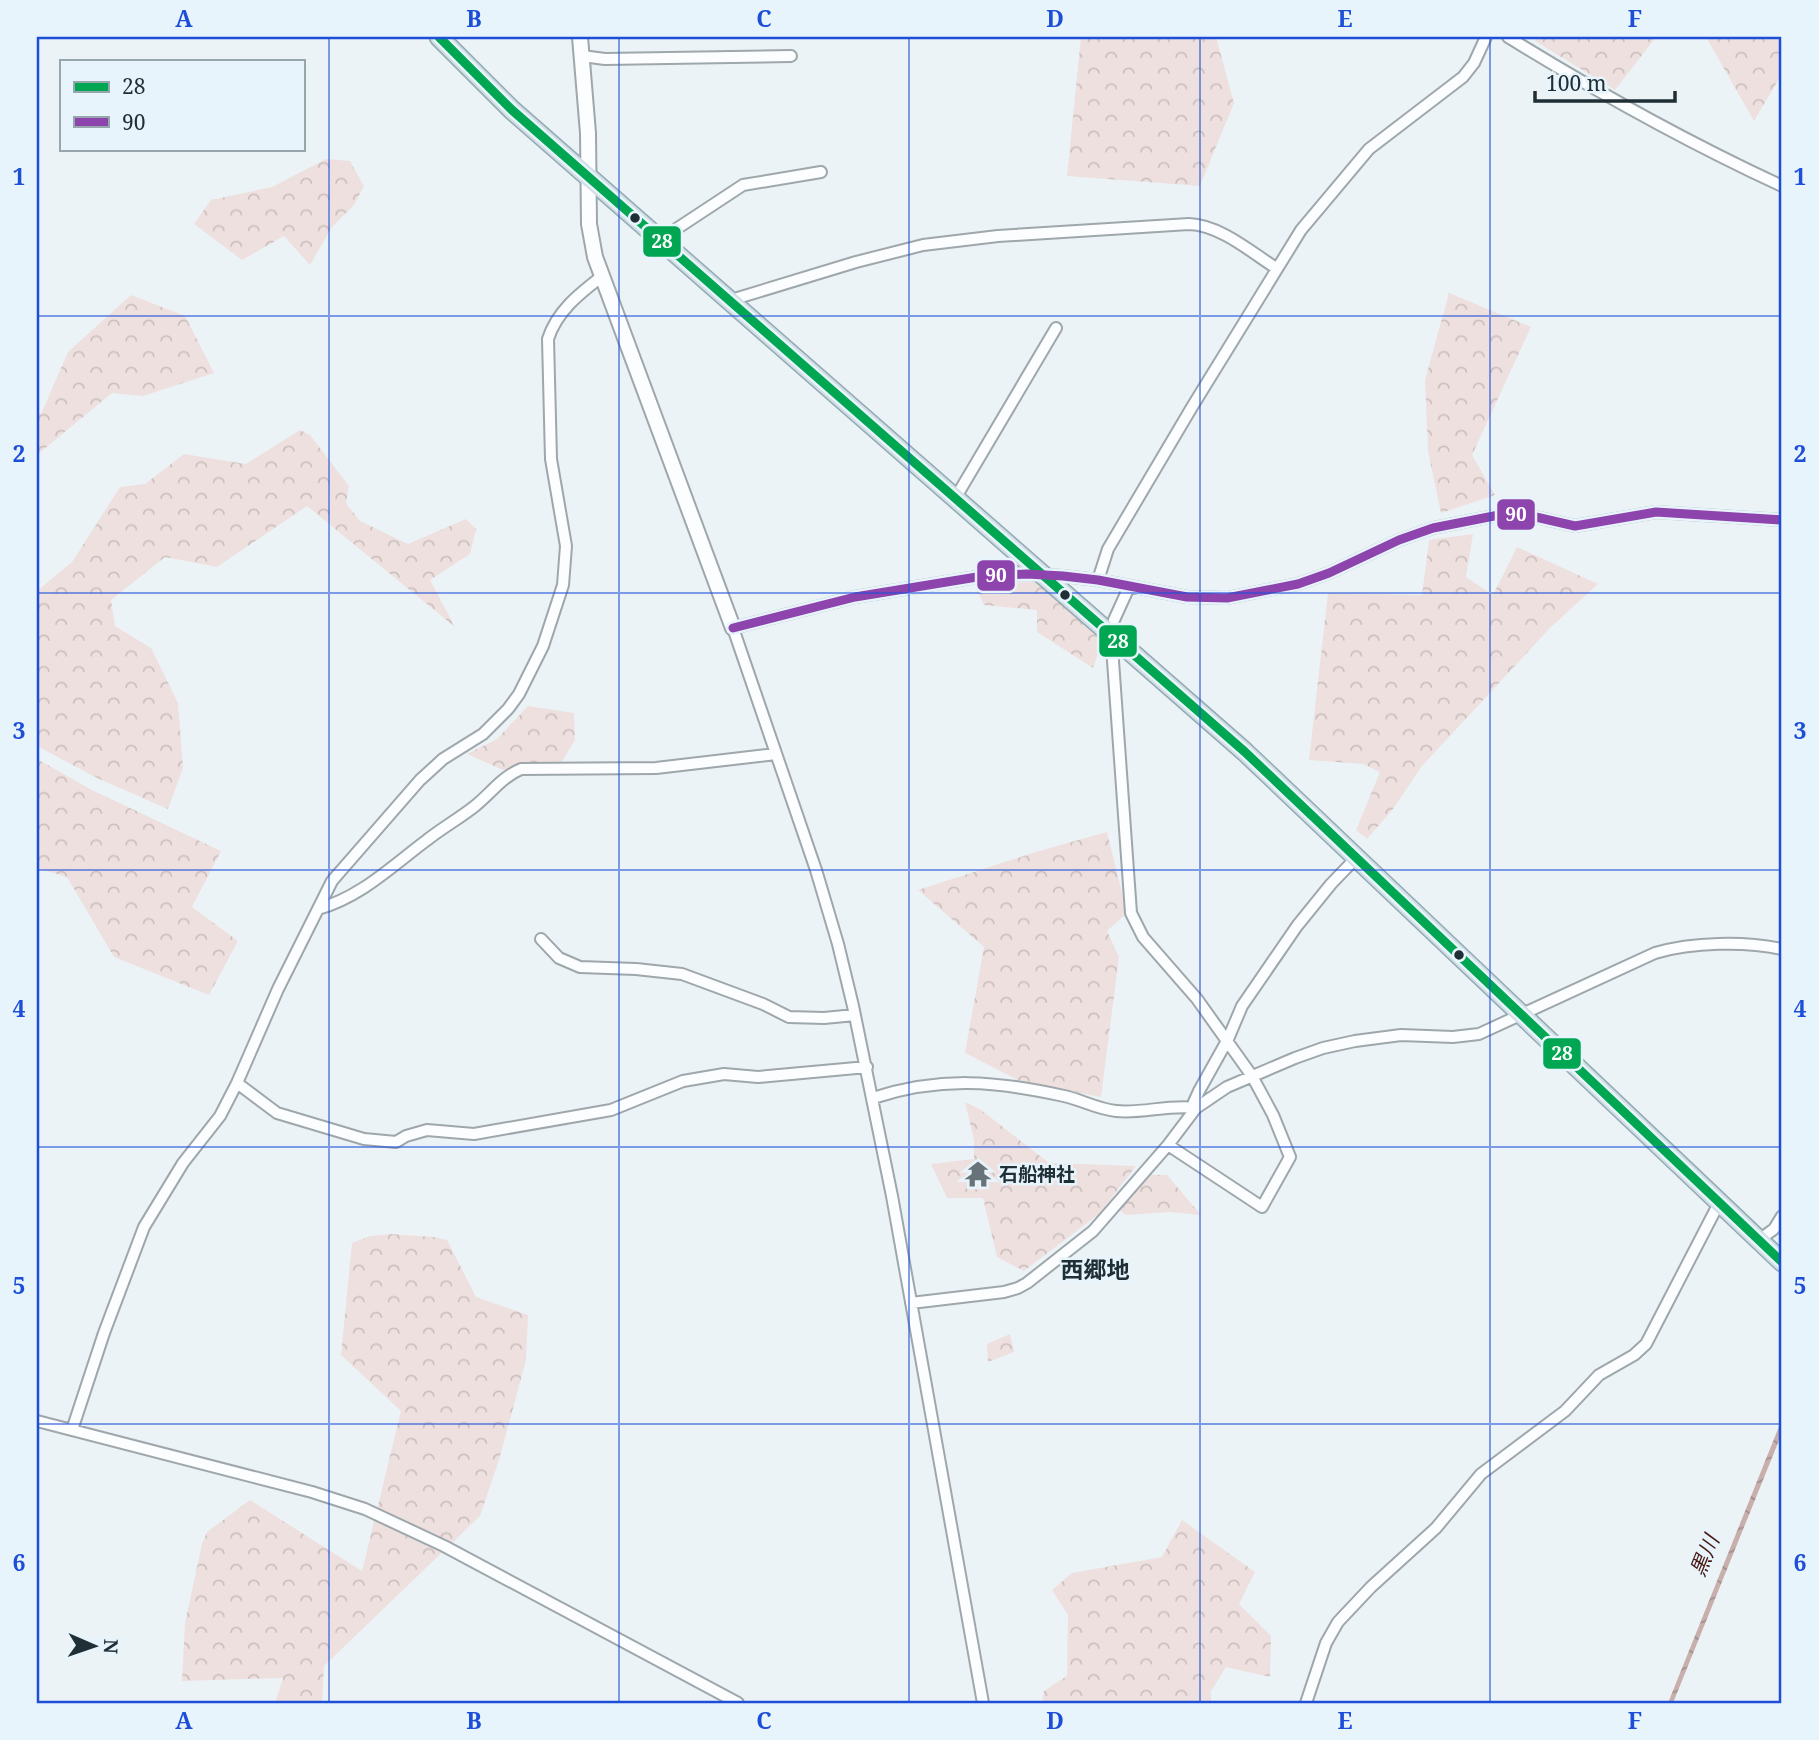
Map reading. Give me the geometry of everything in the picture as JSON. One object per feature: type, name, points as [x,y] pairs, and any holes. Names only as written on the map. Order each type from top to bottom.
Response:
[{"type":"highway","points":[[439,37],[512,110],[1245,752],[1782,1262]]},
{"type":"street","points":[[580,37],[591,242],[601,277],[733,628],[816,870],[855,1014],[873,1098],[983,1703]]},
{"type":"street","points":[[1098,580],[1108,549],[1301,230],[1358,159],[1463,77],[1474,64],[1486,37]]},
{"type":"street","points":[[1508,37],[1627,108],[1705,150],[1782,186]]},
{"type":"street","points":[[582,55],[605,59],[791,56]]},
{"type":"street","points":[[661,239],[743,185],[821,172]]},
{"type":"street","points":[[731,300],[843,265],[923,245],[998,236],[1177,225],[1199,224],[1210,228],[1276,268]]},
{"type":"street","points":[[72,1430],[144,1227],[183,1163],[220,1116],[278,989],[332,881],[411,789],[443,759],[482,734],[509,709],[538,658],[563,585],[566,546],[551,459],[548,339],[552,325],[561,312],[601,277]]},
{"type":"street","points":[[956,497],[1056,328]]},
{"type":"street","points":[[733,628],[855,597],[983,576],[1043,575],[1098,580],[1188,597],[1227,598],[1298,584],[1433,528],[1504,514],[1527,515],[1575,526],[1656,512],[1782,520]]},
{"type":"street","points":[[1129,587],[1111,633],[1131,912],[1143,936],[1228,1039],[1273,1115],[1290,1157],[1262,1207],[1168,1145]]},
{"type":"street","points":[[318,909],[384,875],[484,799],[506,777],[521,769],[666,767],[776,754]]},
{"type":"street","points":[[1196,1108],[1194,1102],[1228,1039],[1242,1006],[1297,926],[1357,857]]},
{"type":"street","points":[[541,939],[559,958],[580,967],[682,974],[789,1017],[824,1018],[855,1014]]},
{"type":"street","points":[[911,1303],[1004,1292],[1027,1283],[1093,1231],[1168,1145],[1196,1108],[1214,1094],[1252,1076],[1314,1051],[1344,1043],[1401,1035],[1479,1034],[1666,949],[1750,944],[1782,949]]},
{"type":"street","points":[[237,1083],[277,1113],[364,1139],[396,1142],[405,1136],[427,1130],[474,1134],[611,1110],[683,1081],[724,1074],[758,1077],[867,1067]]},
{"type":"street","points":[[873,1098],[963,1081],[1066,1096],[1095,1107],[1119,1111],[1196,1108]]},
{"type":"street","points":[[1306,1703],[1326,1643],[1338,1622],[1371,1587],[1436,1528],[1481,1474],[1565,1412],[1599,1376],[1634,1355],[1646,1344],[1719,1203]]},
{"type":"street","points":[[1759,1240],[1774,1229],[1782,1216]]},
{"type":"street","points":[[37,1420],[312,1492],[395,1521],[738,1703]]},
{"type":"green space","points":[[1081,37],[1216,37],[1234,103],[1200,186],[1067,176]]},
{"type":"green space","points":[[1537,37],[1656,37],[1615,90],[1535,41]]},
{"type":"green space","points":[[1706,37],[1782,37],[1782,74],[1754,121]]},
{"type":"green space","points":[[326,159],[350,161],[364,186],[354,205],[332,227],[310,265],[284,236],[242,260],[194,224],[211,200],[272,187]]},
{"type":"green space","points":[[1449,293],[1531,327],[1472,455],[1495,495],[1441,513],[1428,451],[1425,380]]},
{"type":"green space","points":[[131,295],[185,316],[214,373],[143,396],[112,393],[37,455],[37,412],[41,414],[68,352]]},
{"type":"green space","points":[[300,430],[310,435],[349,486],[346,503],[360,521],[408,544],[466,519],[476,529],[470,554],[430,580],[455,627],[307,506],[217,567],[165,557],[111,600],[115,626],[151,648],[178,703],[183,768],[168,809],[97,778],[37,746],[37,591],[72,562],[120,487],[145,484],[184,454],[246,464]]},
{"type":"green space","points":[[1473,534],[1466,577],[1493,595],[1517,547],[1598,584],[1550,628],[1422,766],[1393,809],[1367,839],[1356,830],[1380,772],[1363,764],[1309,760],[1328,593],[1422,595],[1429,540]]},
{"type":"green space","points":[[1036,582],[1104,636],[1093,668],[1037,632],[1037,610],[984,605],[974,584]]},
{"type":"green space","points":[[528,706],[574,713],[575,740],[561,763],[503,770],[467,754],[497,739]]},
{"type":"green space","points":[[37,759],[92,790],[221,851],[192,907],[238,941],[209,995],[114,957],[67,877],[37,868]]},
{"type":"green space","points":[[1107,832],[1127,913],[1107,931],[1119,957],[1101,1097],[1020,1081],[965,1053],[984,947],[918,890]]},
{"type":"green space","points":[[965,1102],[981,1110],[1049,1163],[1136,1166],[1099,1214],[1024,1271],[997,1257],[983,1198],[947,1198],[931,1164],[974,1159],[974,1140]]},
{"type":"green space","points":[[1147,1175],[1167,1175],[1201,1215],[1169,1212],[1126,1215],[1119,1210]]},
{"type":"green space","points":[[391,1234],[447,1240],[476,1297],[528,1315],[526,1360],[499,1460],[480,1516],[324,1666],[322,1703],[275,1703],[283,1678],[182,1681],[185,1623],[202,1544],[207,1532],[250,1500],[362,1571],[401,1411],[341,1355],[352,1243],[370,1236]]},
{"type":"green space","points":[[1010,1334],[1014,1352],[988,1362],[987,1344]]},
{"type":"green space","points":[[1182,1520],[1255,1572],[1239,1604],[1271,1636],[1270,1677],[1226,1667],[1210,1693],[1212,1703],[1042,1703],[1044,1691],[1067,1676],[1068,1615],[1052,1590],[1072,1573],[1162,1557]]},
{"type":"water","points":[[1782,1419],[1782,1433],[1673,1703],[1668,1703]]},
{"type":"transit line","name":"28","points":[[439,37],[512,110],[1245,752],[1782,1262]]},
{"type":"transit line","name":"90","points":[[733,628],[855,597],[983,576],[1063,576],[1187,597],[1227,598],[1298,584],[1433,528],[1504,514],[1527,515],[1575,526],[1656,512],[1782,520]]},
{"type":"place","name":"石船神社","points":[[978,1174]]},
{"type":"district","name":"西郷地","points":[[1095,1270]]},
{"type":"water label","name":"黒川","points":[[1705,1556]]}]
